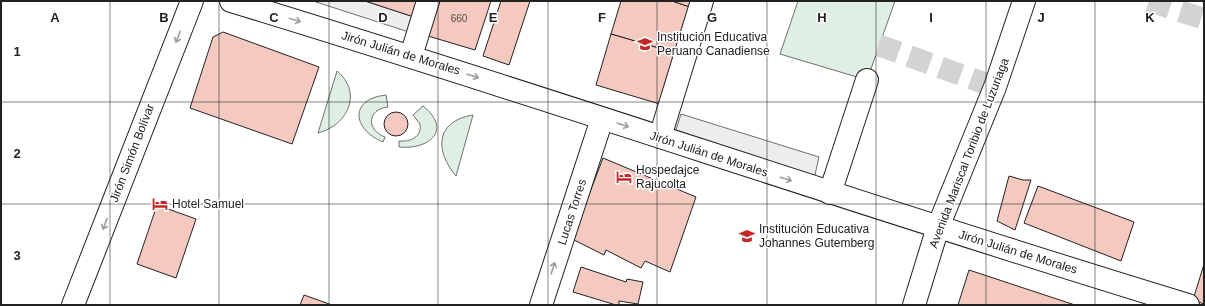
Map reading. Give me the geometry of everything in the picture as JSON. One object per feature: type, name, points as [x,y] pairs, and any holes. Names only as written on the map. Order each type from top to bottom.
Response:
[{"type":"street","name":"Jirón Simón Bolívar","points":[[73,305],[192,1]]},
{"type":"street","name":"Jirón Julián de Morales","points":[[231,1],[411,56],[830,193],[1188,305]]},
{"type":"street","points":[[411,56],[428,1]]},
{"type":"street","points":[[660,138],[702,1]]},
{"type":"street","name":"Avenida Mariscal Toribio de Luzuriaga","points":[[914,305],[938,227],[995,87],[1024,1]]},
{"type":"street","points":[[830,193],[867,80]]},
{"type":"street","name":"Lucas Torres","points":[[541,305],[602,119]]},
{"type":"green space","points":[[798,1],[895,1],[867,80],[780,54]]},
{"type":"green space","points":[[337,71],[345,80],[349,89],[350,98],[348,107],[344,116],[337,123],[318,133]]},
{"type":"green space","points":[[386,95],[388,107],[376,112],[372,120],[374,130],[385,137],[383,142],[365,130],[359,115],[361,108],[366,102]]},
{"type":"green space","points":[[423,106],[432,115],[436,123],[434,137],[428,142],[420,145],[399,147],[399,141],[408,141],[415,138],[419,132],[420,124],[413,115]]},
{"type":"green space","points":[[473,115],[456,176],[444,156],[442,138],[452,123],[461,118]]},
{"type":"shaded area","points":[[313,1],[365,1],[417,18],[412,33]]},
{"type":"shaded area","points":[[681,114],[819,157],[814,179],[675,133]]},
{"type":"building","points":[[365,1],[423,1],[417,18]]},
{"type":"building","points":[[440,1],[491,1],[475,50],[428,36]]},
{"type":"building","points":[[501,1],[530,1],[509,65],[483,56]]},
{"type":"building","points":[[621,1],[672,1],[693,8],[679,54],[611,34]]},
{"type":"building","points":[[672,1],[696,1],[693,8]]},
{"type":"building","points":[[223,32],[319,67],[292,144],[190,108],[213,37]]},
{"type":"building","points":[[611,34],[679,54],[663,105],[596,85]]},
{"type":"building","points":[[391,112],[401,112],[408,119],[408,129],[401,136],[391,136],[384,129],[384,119]]},
{"type":"building","points":[[603,158],[696,197],[670,272],[645,261],[641,268],[606,250],[604,255],[572,239]]},
{"type":"building","points":[[1009,176],[1023,180],[1031,180],[1015,230],[997,221]]},
{"type":"building","points":[[1038,186],[1134,222],[1121,261],[1024,223]]},
{"type":"building","points":[[157,205],[196,219],[176,278],[137,264]]},
{"type":"building","points":[[1204,264],[1204,304],[1193,300]]},
{"type":"building","points":[[581,267],[626,282],[627,279],[643,282],[638,304],[619,301],[619,305],[616,305],[573,292]]},
{"type":"building","points":[[969,270],[1075,305],[958,305]]},
{"type":"building","points":[[304,295],[332,305],[300,305]]},
{"type":"tunnel","points":[[1149,1],[1204,19]]},
{"type":"tunnel","points":[[878,45],[995,87]]},
{"type":"place","name":"Institución Educativa Peruano Canadiense","points":[[645,44]]},
{"type":"place","name":"Hospedajce Rajucolta","points":[[624,177]]},
{"type":"place","name":"Hotel Samuel","points":[[160,204]]},
{"type":"place","name":"Institución Educativa Johannes Gutemberg","points":[[747,236]]}]
